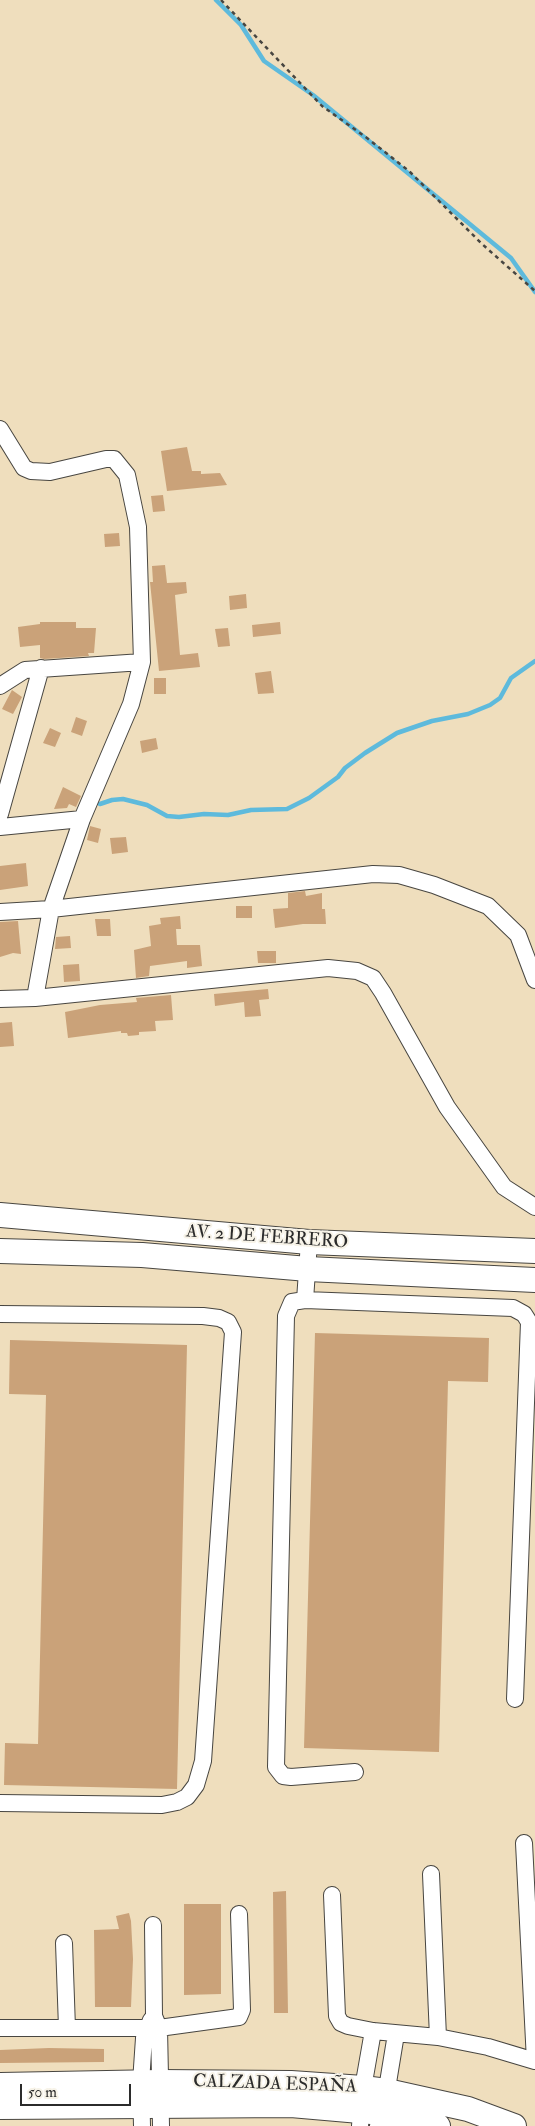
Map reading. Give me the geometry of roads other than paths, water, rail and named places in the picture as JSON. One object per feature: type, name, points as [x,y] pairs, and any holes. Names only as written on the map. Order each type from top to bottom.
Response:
[{"type":"main road","name":"AV. 2 DE FEBRERO","points":[[0,1219],[309,1242],[535,1251]]},
{"type":"main road","name":"AV. 2 DE FEBRERO","points":[[0,1251],[142,1255],[308,1269],[535,1280]]},
{"type":"main road","name":"CALZADA ESPAÑA","points":[[0,2107],[151,2104],[291,2083],[372,2109],[438,2126]]},
{"type":"main road","name":"CALZADA ESPAÑA","points":[[0,2085],[151,2104]]},
{"type":"main road","name":"CALZADA ESPAÑA","points":[[372,2109],[468,2109],[514,2126]]},
{"type":"street","points":[[0,429],[24,468],[31,471],[50,472],[106,459],[114,460],[127,475],[138,527],[142,662],[131,704],[82,819],[51,910],[35,998]]},
{"type":"street","points":[[0,686],[26,670],[142,662]]},
{"type":"street","points":[[0,814],[41,668]]},
{"type":"street","points":[[0,826],[82,819]]},
{"type":"street","points":[[0,912],[51,910],[373,874],[399,876],[434,885],[488,906],[518,935],[535,980]]},
{"type":"street","points":[[0,999],[35,998],[328,968],[357,971],[373,978],[383,992],[447,1107],[504,1187],[535,1207]]},
{"type":"street","points":[[305,1300],[309,1242]]},
{"type":"street","points":[[355,1772],[291,1778],[283,1776],[276,1767],[286,1316],[292,1302],[305,1300],[513,1308],[524,1314],[529,1322],[516,1699]]},
{"type":"street","points":[[0,1314],[204,1316],[219,1318],[228,1322],[232,1332],[203,1761],[196,1785],[187,1797],[162,1805],[0,1803]]},
{"type":"street","points":[[332,1895],[337,2016],[342,2023],[373,2031],[438,2037],[488,2047],[535,2061],[524,1843]]},
{"type":"street","points":[[431,1874],[438,2037]]},
{"type":"street","points":[[0,2028],[67,2028],[236,2018],[242,2014],[239,1914]]},
{"type":"street","points":[[151,2104],[153,1925]]},
{"type":"street","points":[[64,1943],[67,2028]]},
{"type":"street","points":[[372,2109],[373,2031]]},
{"type":"street","points":[[372,2109],[396,2034]]},
{"type":"waterway","points":[[216,0],[241,25],[264,61],[313,95],[511,258],[535,292]]},
{"type":"waterway","points":[[100,804],[123,799],[147,805],[167,816],[179,817],[204,814],[228,815],[251,810],[287,809],[309,798],[338,777],[345,768],[365,753],[397,733],[432,721],[468,714],[490,705],[500,698],[511,678],[535,661]]}]
